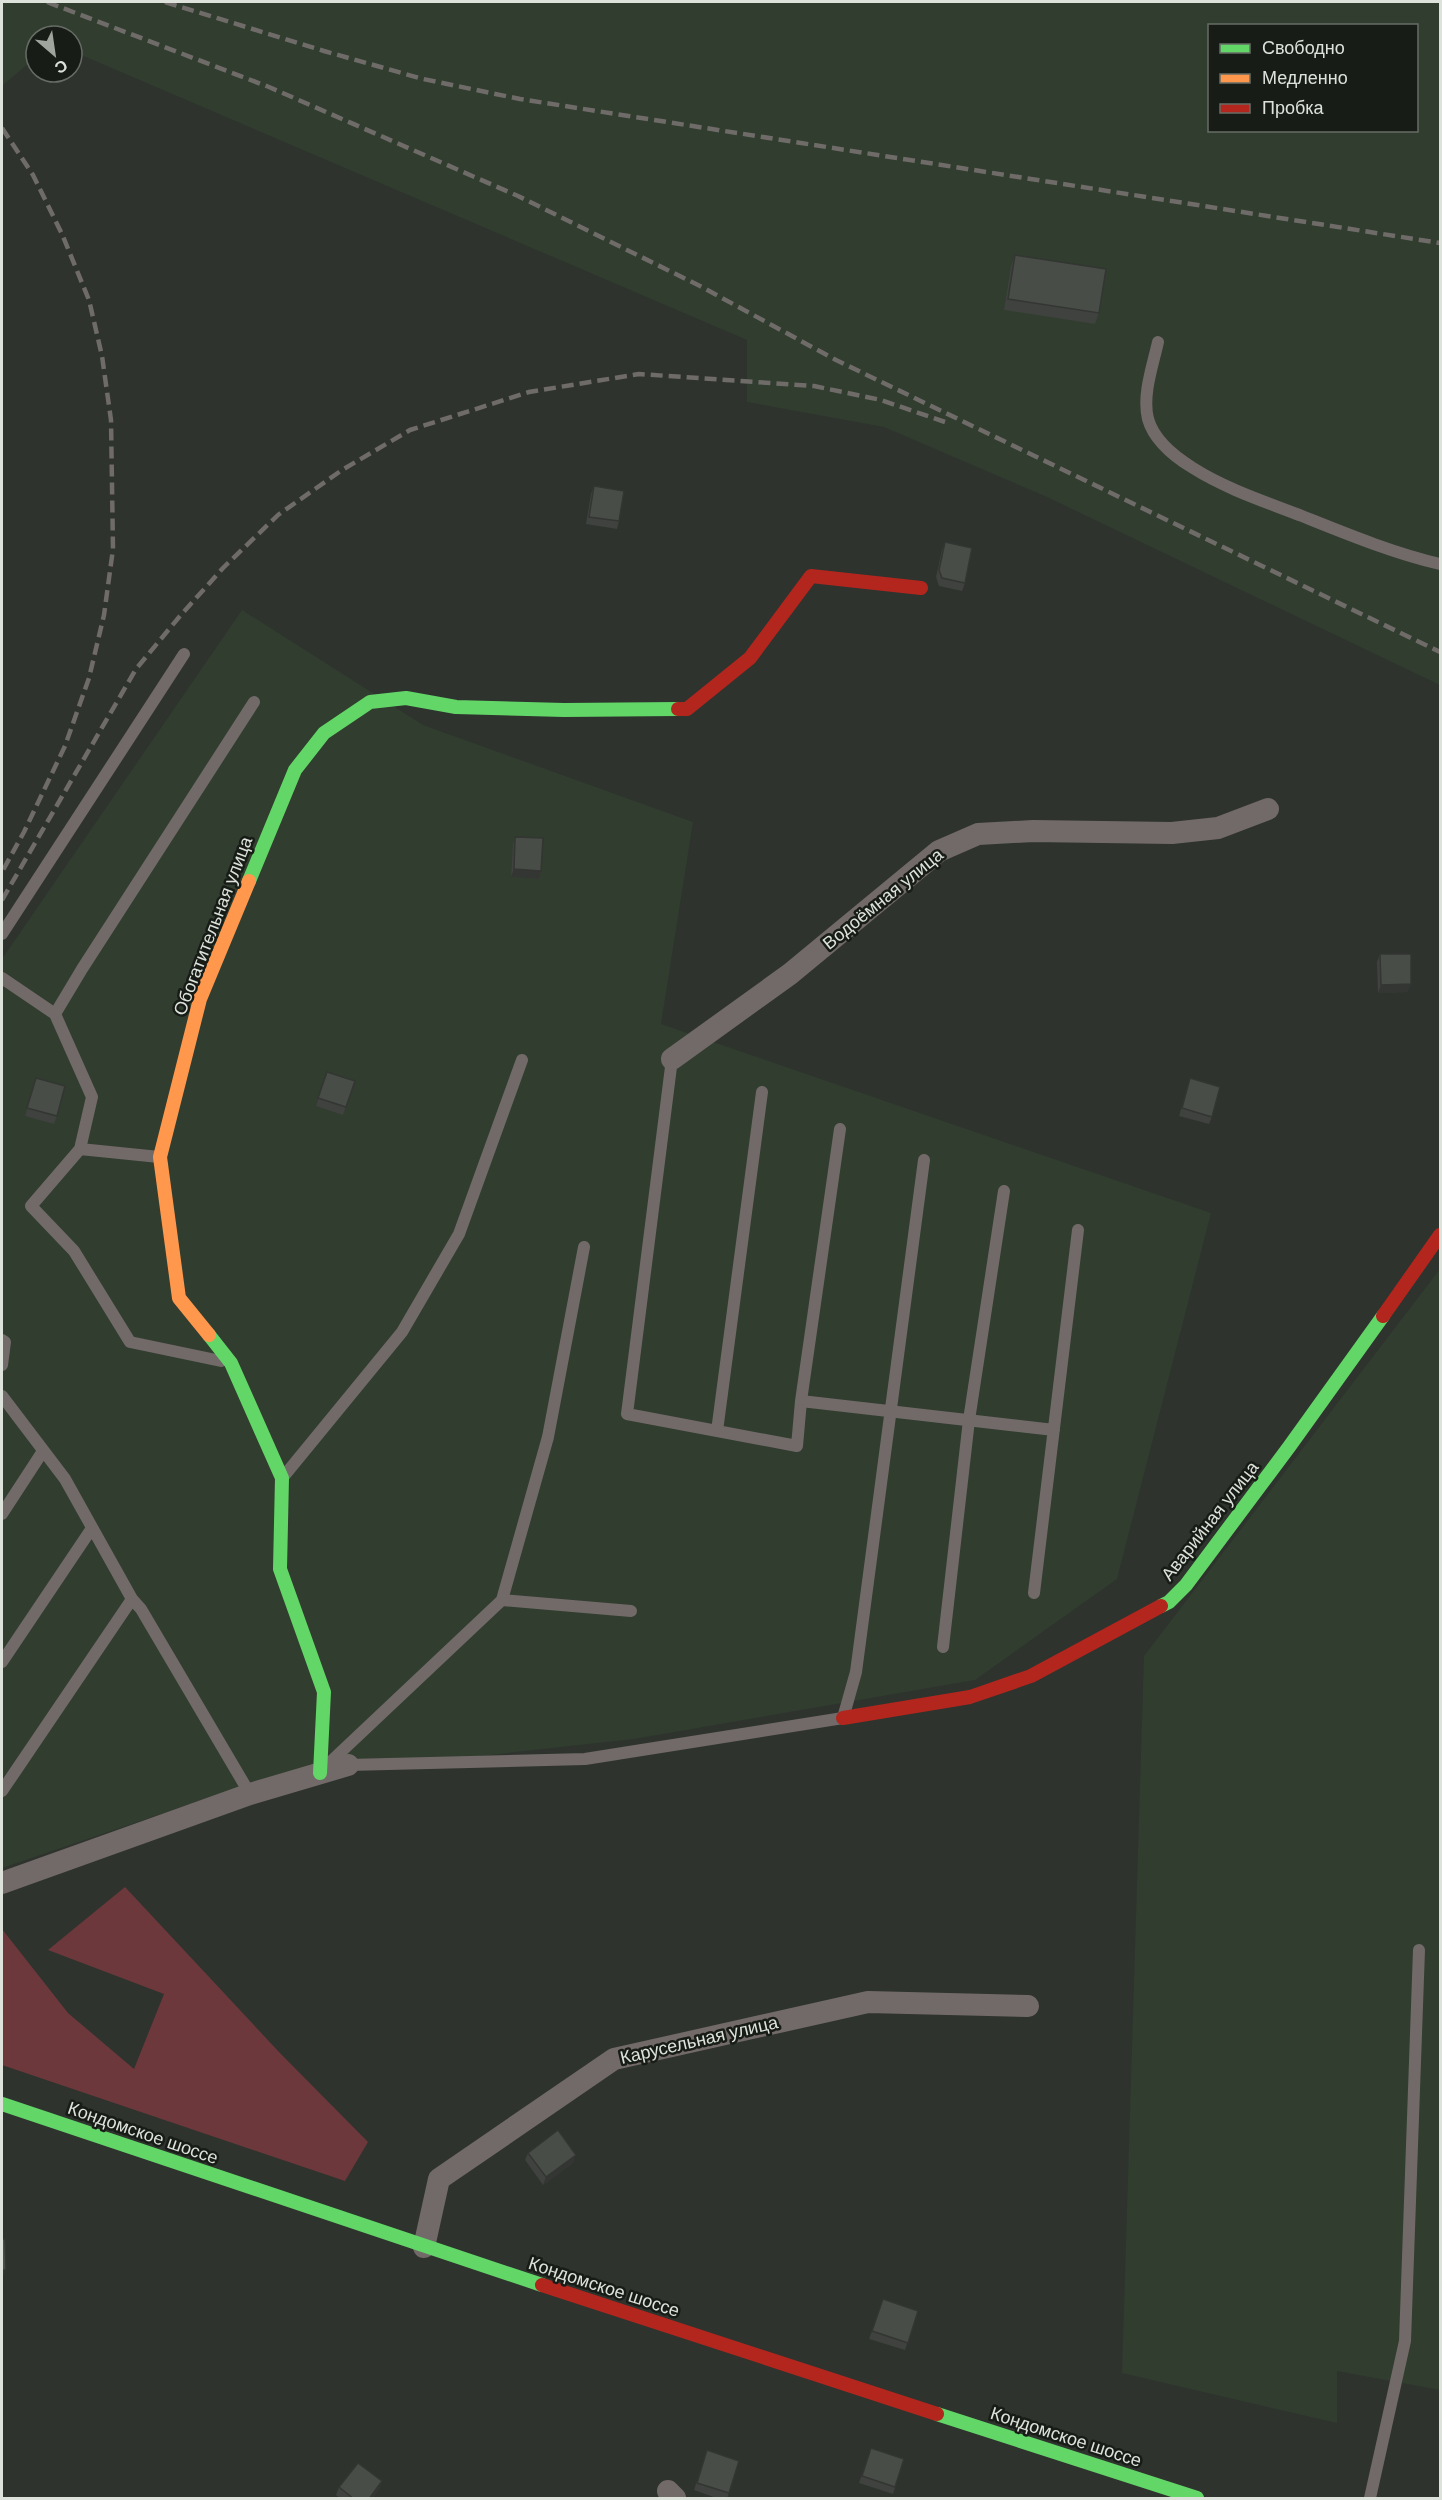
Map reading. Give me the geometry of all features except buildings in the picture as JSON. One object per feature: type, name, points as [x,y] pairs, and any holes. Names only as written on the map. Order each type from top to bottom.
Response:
[{"type":"street","name":"Обогатительная улица","points":[[320,1773],[324,1692],[280,1569],[282,1478],[231,1364],[179,1298],[160,1157],[201,999],[295,770],[324,733],[370,702],[406,698],[456,707],[687,709],[750,658],[811,576],[921,588]]},
{"type":"street","name":"Водоёмная улица","points":[[672,1059],[790,974],[939,851],[978,834],[1033,831],[1172,832],[1218,828],[1268,809]]},
{"type":"street","name":"Аварийная улица","points":[[843,1718],[970,1696],[1031,1676],[1168,1602],[1186,1585],[1289,1447],[1440,1235]]},
{"type":"street","points":[[2,1883],[250,1794],[348,1765]]},
{"type":"street","name":"Карусельная улица","points":[[424,2247],[440,2179],[614,2059],[868,2002],[1028,2006]]},
{"type":"street","name":"Кондомское шоссе","points":[[2,2104],[424,2247],[1197,2499]]},
{"type":"lane","points":[[1158,342],[1147,394],[1148,418],[1156,435],[1167,449],[1194,469],[1262,501],[1350,535],[1440,564]]},
{"type":"lane","points":[[2,934],[184,654]]},
{"type":"lane","points":[[56,1014],[82,969],[254,702]]},
{"type":"lane","points":[[2,978],[56,1014],[92,1097],[80,1149],[31,1206],[74,1251],[130,1342],[231,1364]]},
{"type":"lane","points":[[672,1059],[627,1414],[797,1446],[801,1401],[840,1129]]},
{"type":"lane","points":[[282,1478],[402,1332],[459,1234],[522,1060]]},
{"type":"lane","points":[[717,1431],[762,1092]]},
{"type":"lane","points":[[80,1149],[160,1157]]},
{"type":"lane","points":[[348,1765],[585,1760],[843,1718],[856,1672],[924,1160]]},
{"type":"lane","points":[[943,1647],[969,1420],[1004,1191]]},
{"type":"lane","points":[[1034,1593],[1078,1230]]},
{"type":"lane","points":[[320,1773],[502,1600],[548,1437],[584,1247]]},
{"type":"lane","points":[[2,1340],[5,1342],[2,1365]]},
{"type":"lane","points":[[2,1396],[65,1479],[132,1599],[141,1609],[250,1794]]},
{"type":"lane","points":[[801,1401],[1054,1430]]},
{"type":"lane","points":[[2,1514],[44,1451]]},
{"type":"lane","points":[[2,1662],[92,1528]]},
{"type":"lane","points":[[2,1791],[132,1599]]},
{"type":"lane","points":[[502,1600],[630,1611]]},
{"type":"lane","points":[[1370,2499],[1405,2341],[1419,1950]]},
{"type":"shaded area","points":[[2,2],[1440,2],[1440,685],[1047,497],[884,427],[747,402],[747,340],[84,56],[84,24],[24,24],[24,67],[2,86]]},
{"type":"shaded area","points":[[242,610],[423,725],[693,822],[661,1024],[1211,1213],[1117,1579],[975,1680],[634,1739],[261,1780],[2,1868],[2,959]]},
{"type":"shaded area","points":[[1440,1269],[1440,2390],[1337,2371],[1337,2423],[1122,2373],[1144,1656]]},
{"type":"shaded area","points":[[125,1887],[279,2052],[368,2142],[345,2181],[2,2065],[2,1929],[68,2013],[134,2069],[164,1994],[48,1950]]},
{"type":"railway","points":[[47,2],[269,87],[518,196],[700,286],[836,360],[1440,652]]},
{"type":"railway","points":[[165,2],[423,79],[520,99],[1440,243]]},
{"type":"railway","points":[[2,128],[33,175],[62,234],[89,300],[102,356],[111,420],[113,549],[104,615],[89,678],[65,746],[2,872]]},
{"type":"railway","points":[[2,900],[136,669],[180,616],[223,568],[278,515],[342,470],[410,430],[529,392],[639,374],[814,386],[881,400],[945,422]]},
{"type":"traffic: fast","points":[[249,881],[295,770],[324,733],[370,702],[406,698],[456,707],[564,710],[678,709]]},
{"type":"traffic: fast","points":[[1161,1606],[1169,1602],[1186,1585],[1383,1316]]},
{"type":"traffic: fast","points":[[209,1335],[231,1363],[282,1478],[280,1569],[324,1692],[320,1773]]},
{"type":"traffic: fast","points":[[2,2104],[542,2285]]},
{"type":"traffic: fast","points":[[937,2414],[1197,2498]]},
{"type":"traffic: slow","points":[[209,1335],[179,1298],[160,1157],[200,999],[249,881]]},
{"type":"traffic: jam","points":[[678,709],[687,709],[750,658],[811,576],[921,588]]},
{"type":"traffic: jam","points":[[1383,1316],[1440,1235]]},
{"type":"traffic: jam","points":[[843,1718],[970,1697],[1031,1676],[1161,1606]]},
{"type":"traffic: jam","points":[[542,2285],[937,2414]]}]
